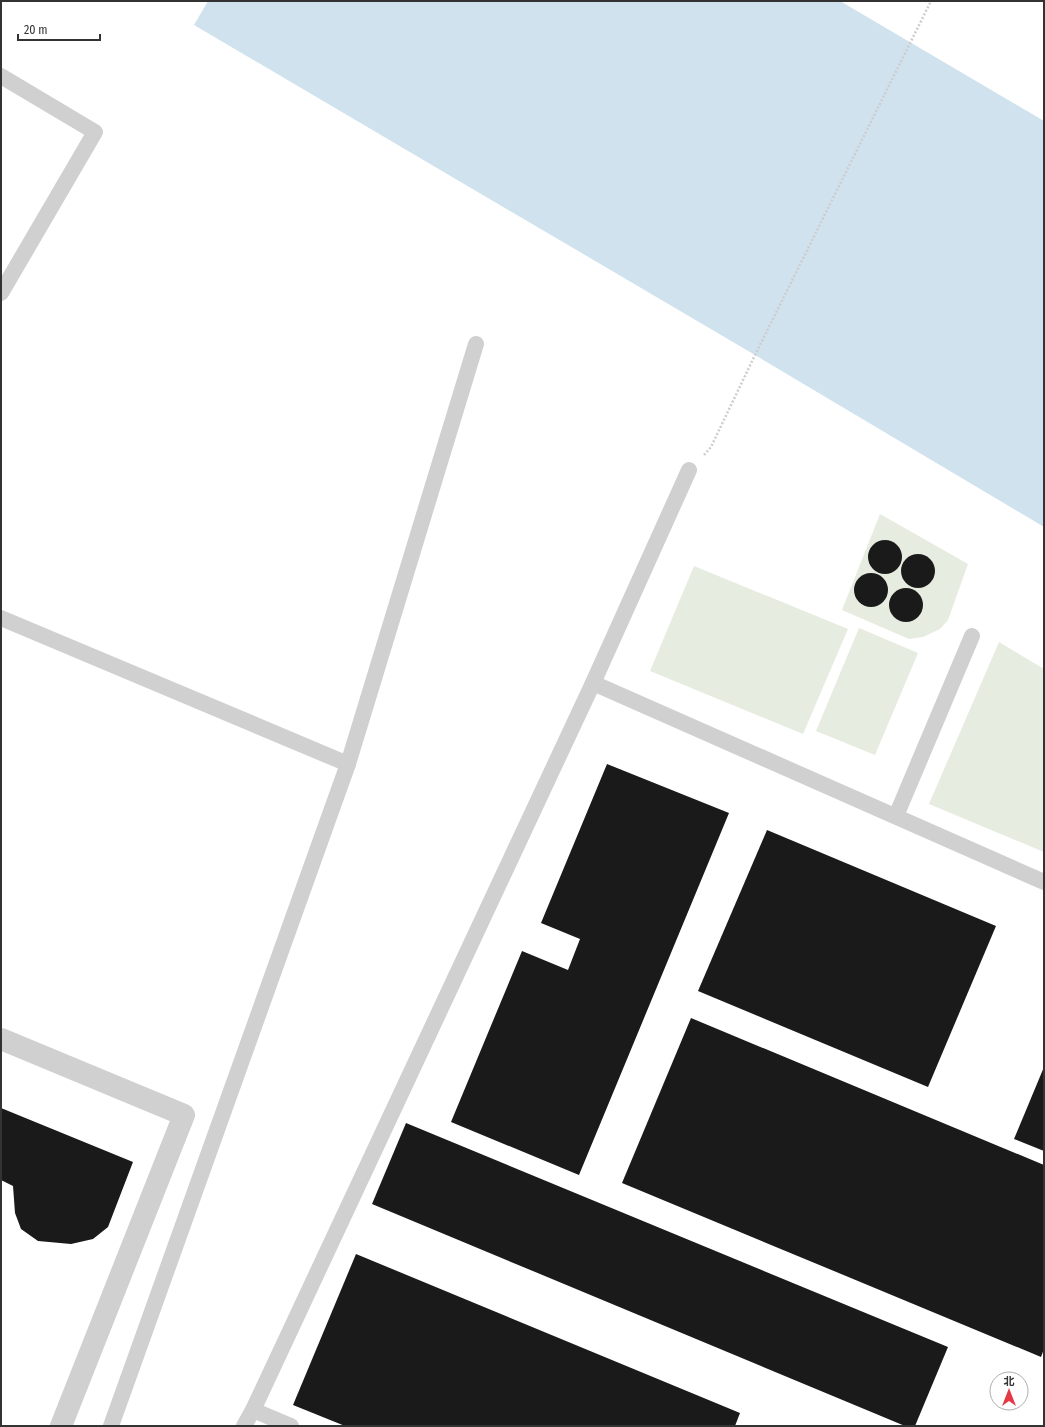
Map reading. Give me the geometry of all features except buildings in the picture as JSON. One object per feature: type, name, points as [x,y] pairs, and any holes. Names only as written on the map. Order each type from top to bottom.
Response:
[{"type":"street","points":[[1,1039],[184,1116],[61,1426]]},
{"type":"lane","points":[[1,76],[95,132],[1,293]]},
{"type":"lane","points":[[111,1426],[348,764],[476,344]]},
{"type":"lane","points":[[244,1426],[253,1410],[593,683],[689,470]]},
{"type":"lane","points":[[1,618],[348,764]]},
{"type":"lane","points":[[896,816],[972,636]]},
{"type":"lane","points":[[593,683],[1044,882]]},
{"type":"lane","points":[[253,1410],[291,1426]]},
{"type":"path","points":[[689,470],[711,447],[755,355],[931,1]]},
{"type":"shaded area","points":[[880,514],[968,564],[948,620],[940,629],[923,637],[909,639],[842,610]]},
{"type":"shaded area","points":[[694,566],[848,629],[803,734],[650,671]]},
{"type":"shaded area","points":[[859,628],[918,653],[875,755],[816,731]]},
{"type":"shaded area","points":[[999,642],[1044,669],[1044,852],[929,804]]},
{"type":"water","points":[[208,1],[840,1],[1044,121],[1044,527],[194,25]]}]
